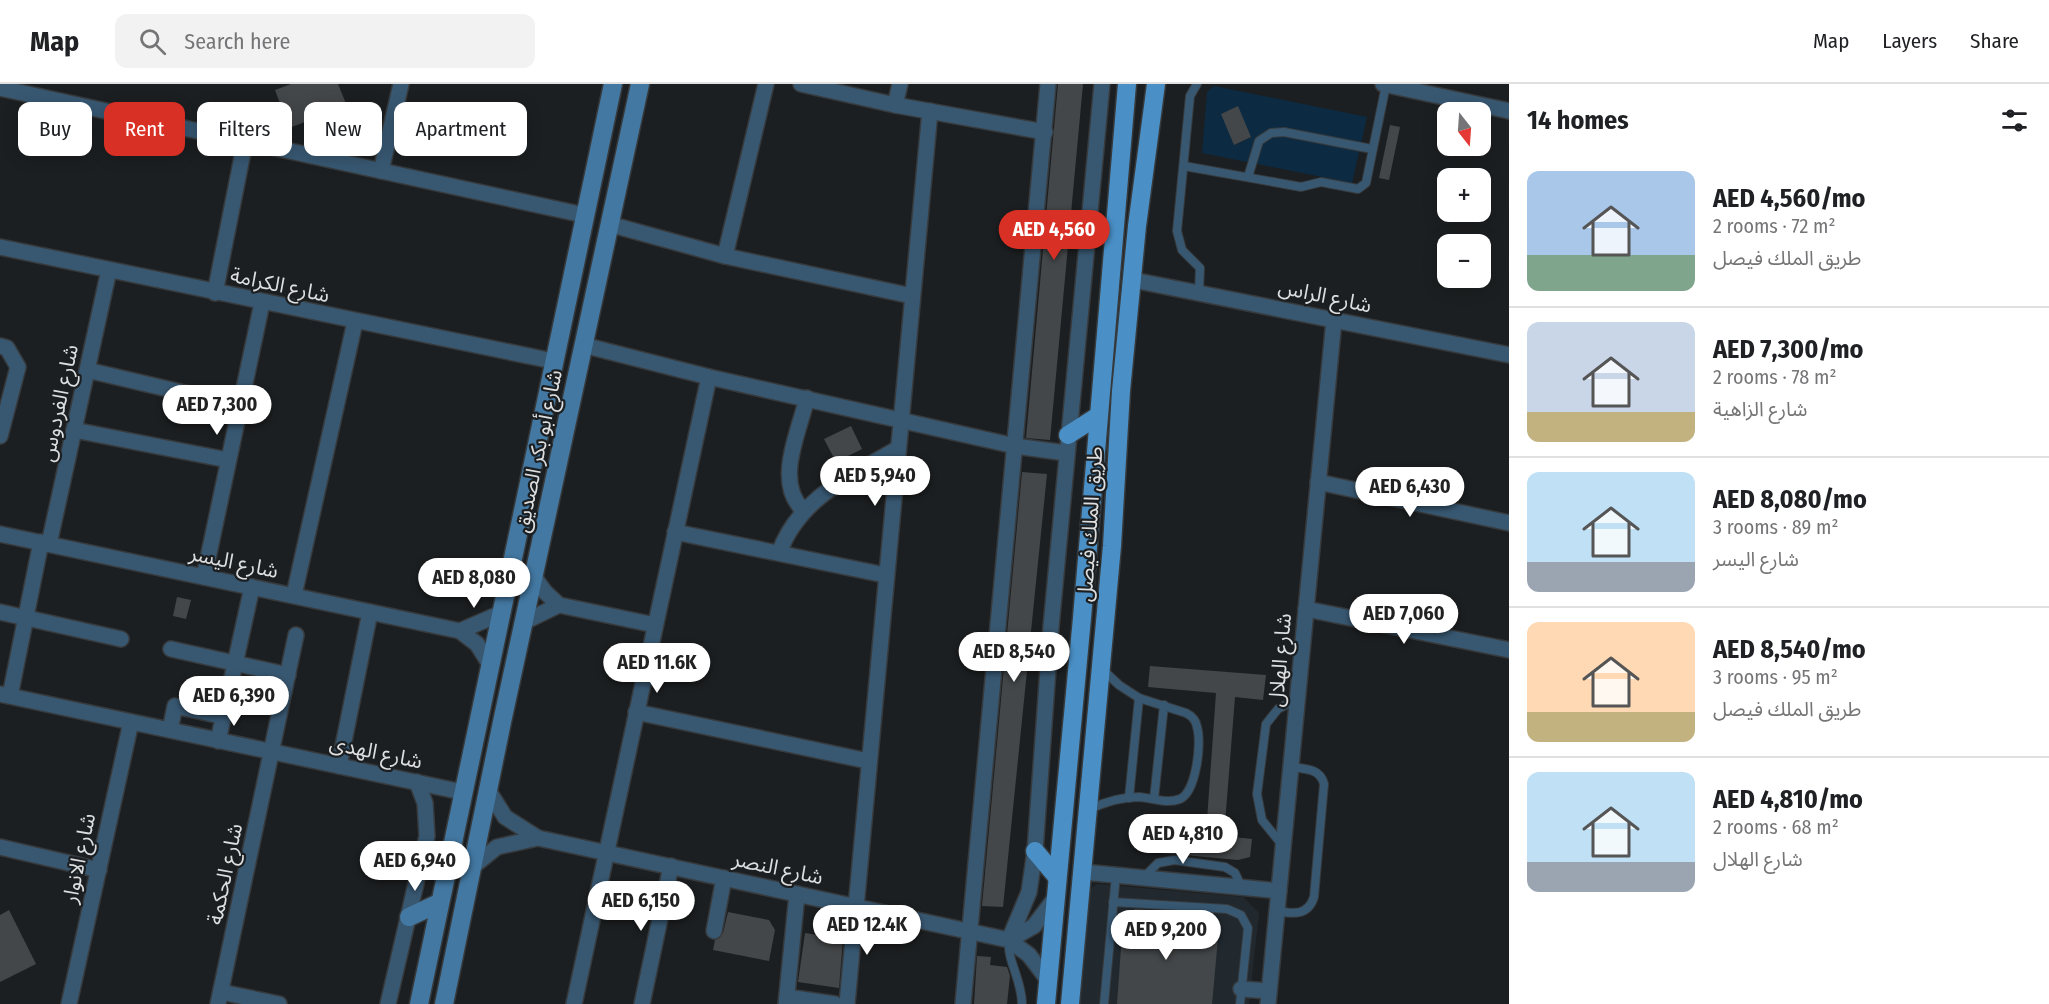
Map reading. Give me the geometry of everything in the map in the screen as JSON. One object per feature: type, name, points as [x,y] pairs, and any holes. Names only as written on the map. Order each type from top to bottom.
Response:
[{"type":"main road","points":[[1128,84],[1131,128],[1120,269],[1122,277],[1132,280]]},
{"type":"main road","name":"طريق الملك فيصل","points":[[1046,1004],[1082,630],[1098,416],[1128,84]]},
{"type":"main road","name":"طريق الملك فيصل","points":[[1070,1004],[1101,668],[1121,391],[1156,84]]},
{"type":"main road","points":[[1067,444],[1098,416]]},
{"type":"main road","points":[[1035,851],[1058,877]]},
{"type":"street","points":[[381,171],[401,84]]},
{"type":"street","name":"شارع أبو بكر الصديق","points":[[418,1004],[613,84]]},
{"type":"street","points":[[622,84],[613,127],[616,135],[623,137],[631,125]]},
{"type":"street","name":"شارع أبو بكر الصديق","points":[[444,1004],[471,868],[640,84]]},
{"type":"street","points":[[725,256],[766,84]]},
{"type":"street","points":[[801,84],[895,105],[1045,132]]},
{"type":"street","points":[[895,105],[900,84]]},
{"type":"street","points":[[963,1004],[1048,84]]},
{"type":"street","points":[[1010,940],[1029,892],[1035,851],[1067,444],[1102,84]]},
{"type":"street","points":[[1384,84],[1509,111]]},
{"type":"street","points":[[0,88],[45,91],[197,130]]},
{"type":"street","points":[[847,1004],[885,575],[930,111]]},
{"type":"street","points":[[292,152],[584,214]]},
{"type":"street","points":[[215,293],[241,156]]},
{"type":"street","points":[[609,224],[725,256],[912,296]]},
{"type":"street","name":"شارع الكرامة","points":[[0,247],[262,303],[553,361]]},
{"type":"street","name":"شارع الفردوس","points":[[5,695],[74,430],[109,270]]},
{"type":"street","name":"شارع الراس","points":[[1132,280],[1509,355]]},
{"type":"street","points":[[204,577],[262,303]]},
{"type":"street","name":"شارع الهلال","points":[[1269,997],[1334,320]]},
{"type":"street","points":[[294,595],[355,322]]},
{"type":"street","points":[[583,345],[709,377],[900,418],[1015,446],[1067,444]]},
{"type":"street","points":[[0,346],[7,348],[18,367],[0,432]]},
{"type":"street","points":[[87,370],[240,406]]},
{"type":"street","points":[[574,1004],[709,377]]},
{"type":"street","points":[[803,510],[792,497],[788,476],[807,398]]},
{"type":"street","points":[[74,430],[228,460]]},
{"type":"street","points":[[779,553],[789,531],[803,510],[832,487],[897,449]]},
{"type":"street","points":[[1318,482],[1509,523]]},
{"type":"street","points":[[675,532],[885,575]]},
{"type":"street","name":"شارع اليسر","points":[[0,534],[460,631]]},
{"type":"street","points":[[534,577],[559,605],[655,625]]},
{"type":"street","points":[[218,741],[252,587]]},
{"type":"street","points":[[524,622],[559,605]]},
{"type":"street","points":[[1306,609],[1509,650]]},
{"type":"street","points":[[0,612],[121,639]]},
{"type":"street","points":[[339,766],[370,612]]},
{"type":"street","points":[[489,663],[477,644],[460,631],[499,614]]},
{"type":"street","name":"شارع الحكمة","points":[[219,998],[296,635]]},
{"type":"street","points":[[171,649],[288,675]]},
{"type":"street","name":"شارع الهدى","points":[[5,695],[462,792]]},
{"type":"street","points":[[170,730],[175,706],[222,716]]},
{"type":"street","points":[[636,712],[868,761]]},
{"type":"street","name":"شارع الانوار","points":[[69,1004],[131,722]]},
{"type":"street","points":[[388,1004],[427,836],[425,803],[417,782]]},
{"type":"street","name":"شارع النصر","points":[[488,789],[505,816],[538,837],[1010,940],[1029,955],[1048,980]]},
{"type":"street","name":"شارع النصر","points":[[471,868],[497,847],[538,837]]},
{"type":"street","points":[[0,847],[99,870]]},
{"type":"street","points":[[642,1004],[671,866]]},
{"type":"street","points":[[1083,872],[1279,891]]},
{"type":"street","points":[[714,931],[724,878]]},
{"type":"street","points":[[797,894],[786,1000],[835,1004]]},
{"type":"street","points":[[1010,940],[1034,926],[1056,897]]},
{"type":"street","points":[[409,917],[439,903]]},
{"type":"street","points":[[1240,996],[1269,997]]},
{"type":"street","points":[[219,998],[279,1004]]},
{"type":"lane","points":[[1197,84],[1190,96],[1177,238],[1185,255],[1200,268],[1200,292]]},
{"type":"lane","points":[[1184,166],[1301,187],[1321,182],[1358,189],[1366,183],[1384,84]]},
{"type":"lane","points":[[1248,177],[1259,141],[1277,131],[1372,149]]},
{"type":"lane","points":[[1089,810],[1104,802],[1130,798],[1178,800],[1188,793],[1194,783],[1198,732],[1196,723],[1186,713],[1140,698],[1119,685],[1101,668]]},
{"type":"lane","points":[[1130,798],[1140,698]]},
{"type":"lane","points":[[1283,846],[1262,820],[1257,803],[1258,783],[1266,724],[1278,709],[1297,699]]},
{"type":"lane","points":[[1154,799],[1164,705]]},
{"type":"lane","points":[[1277,911],[1297,913],[1307,909],[1312,902],[1315,886],[1323,780],[1315,771],[1291,766]]},
{"type":"lane","points":[[1104,1004],[1116,875]]},
{"type":"lane","points":[[1113,903],[1237,912],[1244,919],[1248,928],[1240,996]]},
{"type":"lane","points":[[1010,940],[1009,950],[1020,981],[1022,1004]]},
{"type":"shaded area","points":[[1214,86],[1367,117],[1352,183],[1202,153],[1207,92]],"holes":[[[1237,107],[1251,137],[1235,145],[1221,114]]]},
{"type":"shaded area","points":[[1097,884],[1243,897],[1259,913],[1249,1004],[1077,1004],[1082,896]]},
{"type":"building","points":[[291,84],[338,84],[345,102],[304,102],[304,122],[292,127],[292,102],[279,102],[275,90]]},
{"type":"building","points":[[1058,84],[1083,84],[1050,440],[1026,438]]},
{"type":"building","points":[[1238,106],[1251,137],[1234,145],[1221,114]]},
{"type":"building","points":[[1390,125],[1400,127],[1389,180],[1379,178]]},
{"type":"building","points":[[851,426],[862,449],[836,462],[824,439]]},
{"type":"building","points":[[1022,472],[1047,474],[1003,907],[982,906]]},
{"type":"building","points":[[177,597],[191,600],[186,619],[173,616]]},
{"type":"building","points":[[1429,605],[1449,609],[1446,626],[1426,623]]},
{"type":"building","points":[[1150,666],[1266,675],[1263,700],[1235,697],[1224,836],[1252,839],[1250,857],[1238,860],[1141,851],[1133,840],[1133,828],[1206,834],[1216,693],[1148,687]]},
{"type":"building","points":[[1135,909],[1174,912],[1173,923],[1219,927],[1212,1004],[1117,1004],[1123,920]]},
{"type":"building","points":[[9,910],[36,964],[0,982],[0,915]]},
{"type":"building","points":[[728,912],[769,920],[775,930],[769,961],[713,950],[715,940],[723,933]]},
{"type":"building","points":[[805,933],[843,939],[839,988],[798,982]]},
{"type":"building","points":[[977,956],[991,957],[990,965],[1007,967],[1010,976],[1007,1004],[974,1004]]}]
